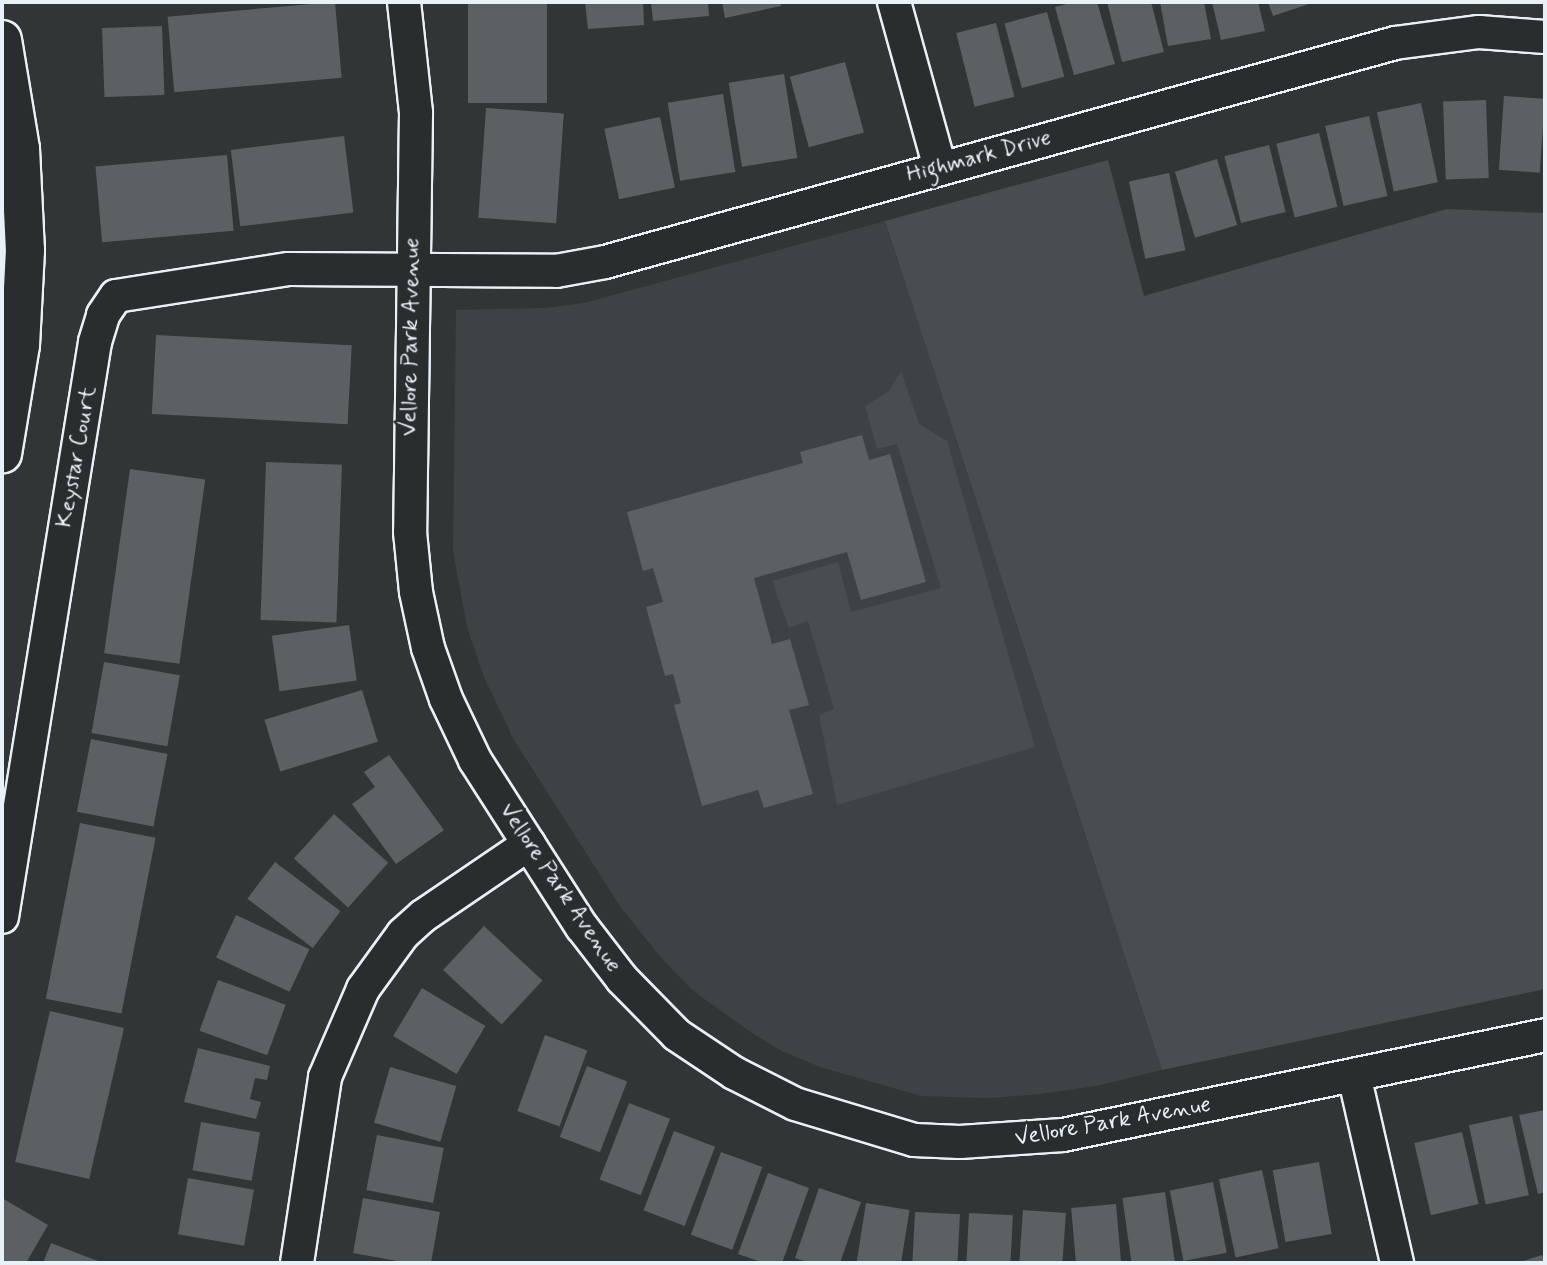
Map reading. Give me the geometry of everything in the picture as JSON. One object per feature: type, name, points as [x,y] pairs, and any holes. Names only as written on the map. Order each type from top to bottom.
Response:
[{"type":"street","name":"Vellore Park Avenue","points":[[404,2],[416,113],[410,532],[421,621],[437,676],[475,760],[598,950],[653,1013],[677,1035],[767,1092],[867,1128],[914,1140],[935,1141],[1063,1135],[1545,1035]]},
{"type":"street","points":[[894,2],[940,168]]},
{"type":"street","name":"Highmark Drive","points":[[412,269],[556,271],[605,262],[1395,43],[1479,32],[1545,37]]},
{"type":"street","points":[[2,40],[20,149],[25,250],[20,345],[2,454]]},
{"type":"street","name":"Keystar Court","points":[[2,918],[95,342],[107,306],[116,296],[275,271],[412,269]]},
{"type":"street","points":[[296,1263],[324,1077],[363,989],[403,934],[423,916],[529,844]]},
{"type":"street","points":[[1354,1075],[1397,1263]]},
{"type":"shaded area","points":[[1108,160],[1144,296],[1447,209],[1545,213],[1545,989],[1162,1070],[885,221]]},
{"type":"shaded area","points":[[885,221],[1162,1070],[1096,1086],[1040,1094],[990,1098],[921,1096],[820,1067],[782,1051],[752,1033],[692,990],[658,954],[620,906],[514,740],[484,677],[467,627],[453,551],[456,310],[545,308],[584,303]]},
{"type":"shaded area","points":[[901,371],[919,424],[947,441],[1035,747],[837,805],[819,715],[834,709],[808,621],[789,628],[772,581],[838,562],[851,612],[941,588],[897,444],[877,449],[865,406],[889,391]]},
{"type":"building","points":[[335,2],[342,78],[174,92],[168,17]]},
{"type":"building","points":[[468,2],[547,2],[547,103],[468,103]]},
{"type":"building","points":[[585,2],[643,2],[644,25],[588,29]]},
{"type":"building","points":[[651,2],[708,2],[709,16],[653,21]]},
{"type":"building","points":[[722,2],[780,2],[781,6],[725,18]]},
{"type":"building","points":[[1074,2],[1097,2],[1115,64],[1074,75],[1055,7]]},
{"type":"building","points":[[1107,2],[1151,2],[1164,52],[1122,62]]},
{"type":"building","points":[[1160,2],[1204,2],[1211,39],[1168,46]]},
{"type":"building","points":[[1212,2],[1258,2],[1265,31],[1221,40]]},
{"type":"building","points":[[1268,2],[1315,2],[1273,16]]},
{"type":"building","points":[[1047,12],[1064,77],[1022,88],[1004,23]]},
{"type":"building","points":[[996,23],[1014,97],[975,107],[956,33]]},
{"type":"building","points":[[162,26],[164,95],[104,97],[102,28]]},
{"type":"building","points":[[845,62],[864,133],[809,147],[790,77]]},
{"type":"building","points":[[784,74],[797,158],[742,167],[729,83]]},
{"type":"building","points":[[723,94],[735,172],[680,181],[668,103]]},
{"type":"building","points":[[1504,96],[1545,99],[1540,173],[1499,170]]},
{"type":"building","points":[[1486,100],[1489,178],[1446,179],[1443,102]]},
{"type":"building","points":[[1421,103],[1438,182],[1394,192],[1377,112]]},
{"type":"building","points":[[486,108],[564,113],[556,223],[478,218]]},
{"type":"building","points":[[1369,116],[1387,196],[1344,206],[1325,126]]},
{"type":"building","points":[[660,117],[675,187],[619,199],[604,129]]},
{"type":"building","points":[[1319,133],[1337,207],[1295,217],[1276,144]]},
{"type":"building","points":[[344,136],[353,212],[240,226],[231,150]]},
{"type":"building","points":[[1269,145],[1286,212],[1241,223],[1224,156]]},
{"type":"building","points":[[227,155],[234,231],[102,242],[96,167]]},
{"type":"building","points":[[1217,159],[1237,225],[1195,238],[1175,172]]},
{"type":"building","points":[[1169,173],[1185,250],[1145,259],[1129,182]]},
{"type":"building","points":[[156,335],[352,345],[348,424],[152,414]]},
{"type":"building","points":[[862,435],[869,460],[890,454],[926,582],[861,600],[847,552],[754,578],[772,644],[790,639],[809,705],[789,710],[813,794],[764,808],[758,790],[702,806],[674,705],[681,703],[673,674],[665,676],[646,607],[663,602],[653,568],[643,571],[627,512],[803,463],[800,452]]},
{"type":"building","points":[[266,462],[342,465],[336,623],[260,620]]},
{"type":"building","points":[[130,469],[205,480],[179,664],[104,653]]},
{"type":"building","points":[[349,625],[357,680],[280,691],[272,636]]},
{"type":"building","points":[[104,662],[180,675],[167,746],[91,733]]},
{"type":"building","points":[[362,690],[378,742],[280,771],[264,720]]},
{"type":"building","points":[[91,739],[168,754],[153,827],[77,812]]},
{"type":"building","points":[[389,755],[444,830],[396,864],[352,804],[375,787],[364,772]]},
{"type":"building","points":[[334,814],[388,863],[348,907],[294,859]]},
{"type":"building","points":[[80,823],[156,838],[121,1013],[46,999]]},
{"type":"building","points":[[275,862],[340,911],[313,948],[247,899]]},
{"type":"building","points":[[236,915],[309,949],[290,992],[216,958]]},
{"type":"building","points":[[484,926],[543,981],[502,1024],[443,970]]},
{"type":"building","points":[[218,980],[286,1005],[267,1055],[200,1031]]},
{"type":"building","points":[[422,988],[485,1026],[457,1074],[393,1036]]},
{"type":"building","points":[[50,1011],[124,1028],[89,1179],[15,1162]]},
{"type":"building","points":[[545,1035],[587,1050],[560,1127],[517,1111]]},
{"type":"building","points":[[198,1048],[270,1066],[267,1080],[255,1078],[250,1099],[261,1102],[256,1119],[184,1102]]},
{"type":"building","points":[[587,1066],[627,1081],[600,1152],[560,1137]]},
{"type":"building","points":[[390,1067],[456,1086],[440,1142],[374,1123]]},
{"type":"building","points":[[629,1103],[670,1119],[641,1195],[600,1180]]},
{"type":"building","points":[[1545,1110],[1545,1192],[1538,1194],[1519,1115]]},
{"type":"building","points":[[1512,1116],[1529,1195],[1486,1204],[1469,1125]]},
{"type":"building","points":[[201,1122],[260,1132],[252,1181],[192,1170]]},
{"type":"building","points":[[674,1131],[715,1147],[685,1226],[644,1210]]},
{"type":"building","points":[[1462,1132],[1479,1204],[1431,1215],[1414,1143]]},
{"type":"building","points":[[377,1135],[444,1148],[433,1203],[366,1190]]},
{"type":"building","points":[[721,1152],[762,1167],[732,1250],[691,1235]]},
{"type":"building","points":[[1319,1162],[1332,1234],[1285,1242],[1273,1170]]},
{"type":"building","points":[[1262,1170],[1279,1248],[1236,1257],[1219,1179]]},
{"type":"building","points":[[768,1173],[809,1188],[782,1263],[764,1263],[738,1254]]},
{"type":"building","points":[[188,1178],[254,1190],[244,1246],[178,1234]]},
{"type":"building","points":[[1213,1182],[1227,1253],[1184,1261],[1170,1190]]},
{"type":"building","points":[[819,1188],[861,1202],[840,1263],[810,1263],[795,1258]]},
{"type":"building","points":[[1165,1192],[1175,1263],[1132,1263],[1122,1198]]},
{"type":"building","points":[[2,1198],[48,1225],[26,1263],[2,1263]]},
{"type":"building","points":[[363,1198],[440,1212],[431,1263],[408,1263],[353,1253]]},
{"type":"building","points":[[866,1203],[909,1210],[901,1263],[856,1263]]},
{"type":"building","points":[[1116,1204],[1121,1263],[1076,1263],[1071,1208]]},
{"type":"building","points":[[1023,1210],[1066,1213],[1062,1263],[1019,1263]]},
{"type":"building","points":[[915,1212],[960,1214],[957,1263],[912,1263]]},
{"type":"building","points":[[969,1213],[1013,1215],[1010,1263],[966,1263]]},
{"type":"building","points":[[51,1243],[103,1263],[43,1263]]},
{"type":"building","points":[[1542,1255],[1545,1263],[1517,1263]]}]
